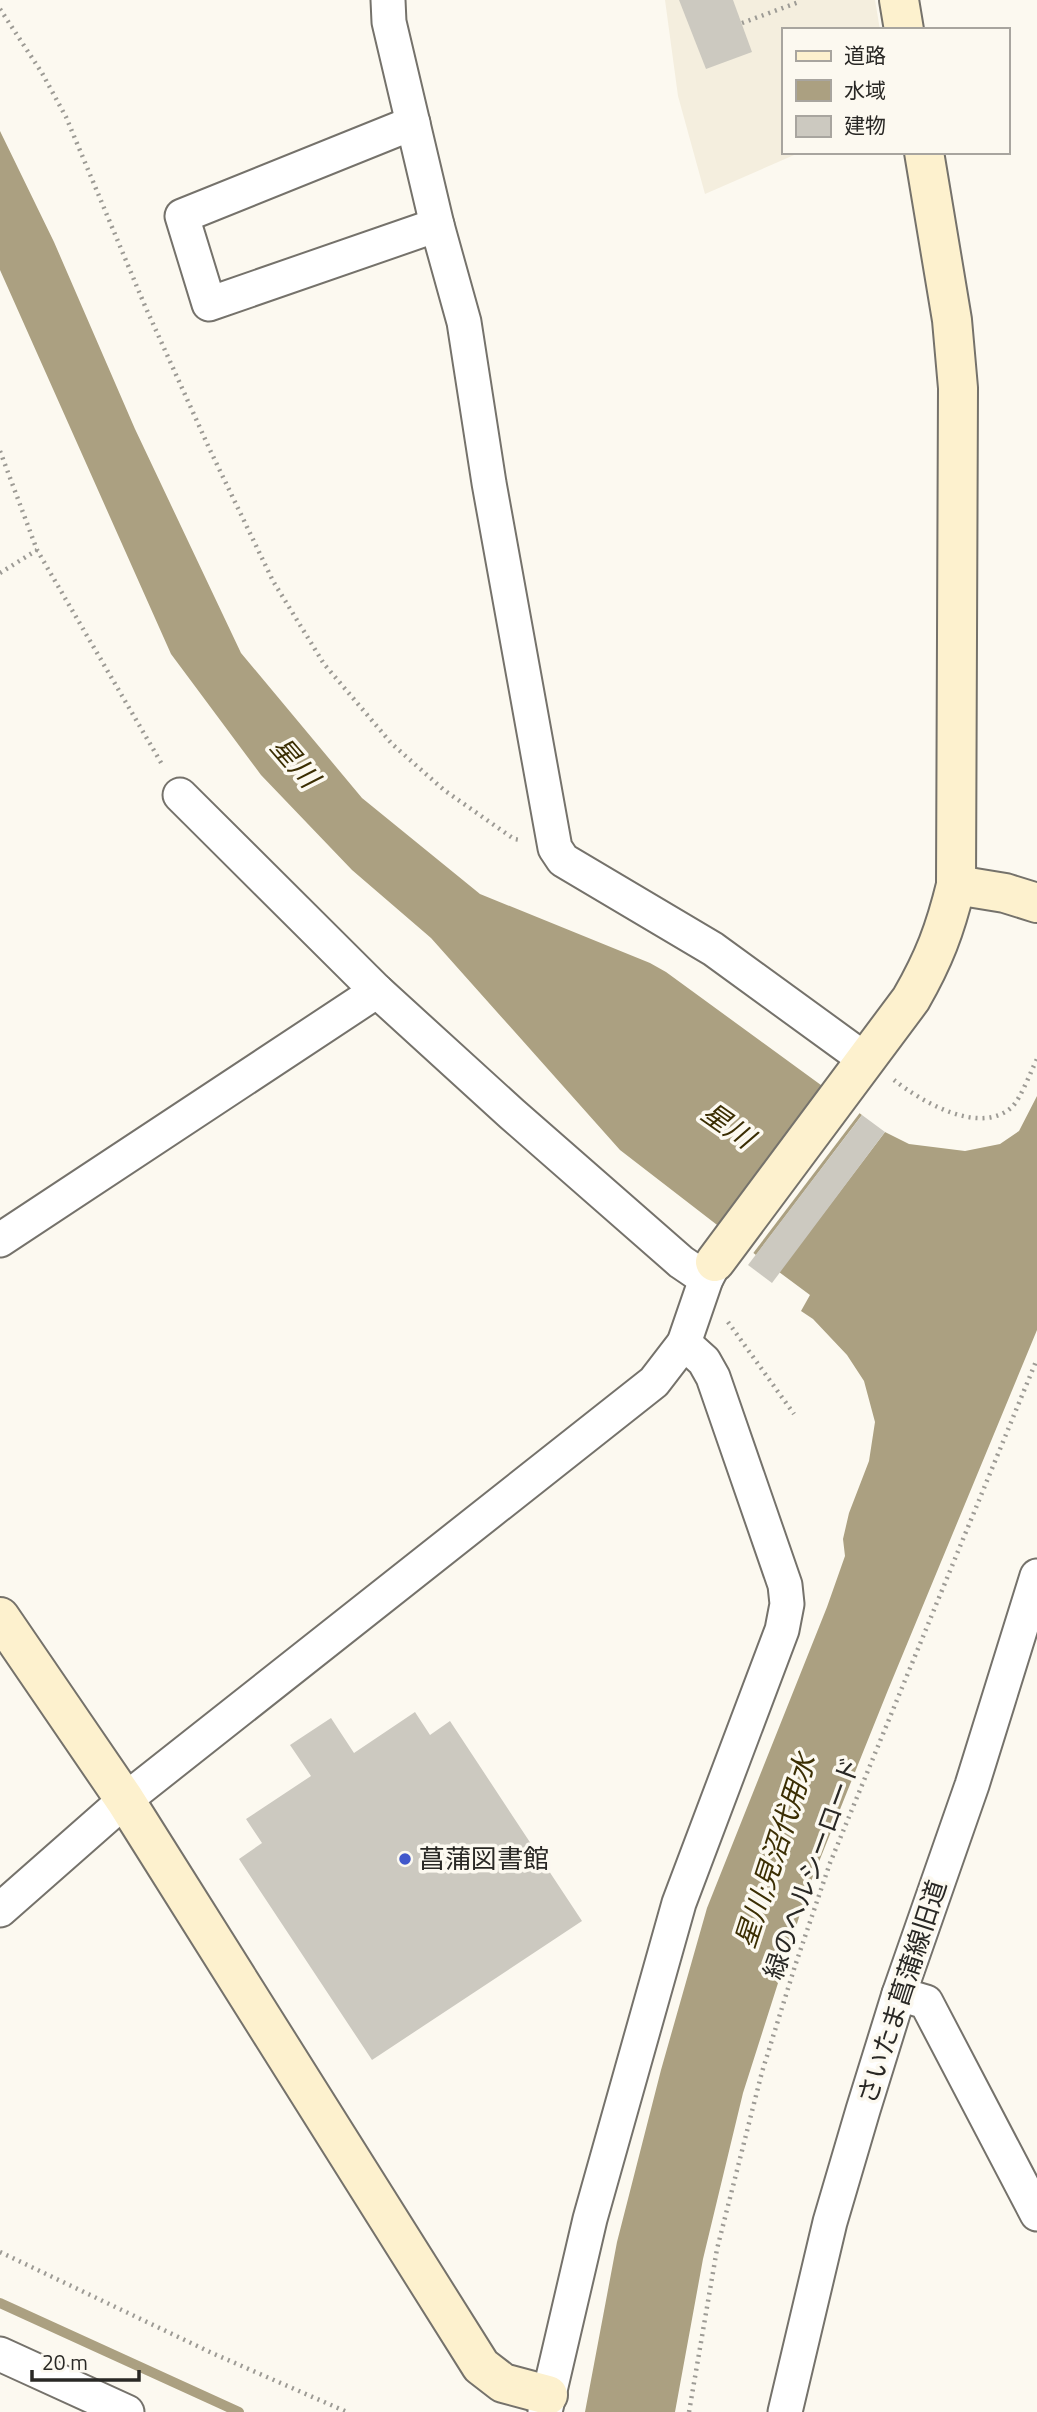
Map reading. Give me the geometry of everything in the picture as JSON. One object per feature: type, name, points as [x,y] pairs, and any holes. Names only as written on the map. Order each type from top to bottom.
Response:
[{"type":"street","points":[[388,0],[389,22],[437,225],[464,322],[489,483],[555,848],[563,860],[713,948],[878,1069]]},
{"type":"street","points":[[899,0],[904,28]]},
{"type":"street","points":[[413,123],[182,216],[209,304],[437,225]]},
{"type":"street","points":[[0,1910],[125,1800],[654,1382],[684,1343],[710,1270],[842,1092],[878,1069],[930,966],[946,926],[956,885],[958,388],[952,320],[924,154]]},
{"type":"street","points":[[180,795],[377,991],[512,1114],[681,1262],[710,1270]]},
{"type":"street","points":[[956,885],[1037,903]]},
{"type":"street","points":[[0,1240],[377,991]]},
{"type":"street","points":[[0,1617],[125,1800],[481,2365],[503,2382],[546,2403],[590,2220],[679,1903],[782,1630],[786,1604],[785,1586],[713,1377],[704,1361],[684,1343]]},
{"type":"street","name":"さいたま菖蒲線旧道","points":[[785,2412],[830,2222],[899,1994],[972,1785],[1037,1576]]},
{"type":"street","points":[[899,1994],[926,2002],[1037,2213]]},
{"type":"street","points":[[0,2354],[127,2412]]},
{"type":"path","points":[[741,23],[799,2]]},
{"type":"path","points":[[0,9],[42,73],[65,117],[145,306],[210,450],[273,581],[324,664],[391,744],[444,790],[514,839],[555,848]]},
{"type":"path","points":[[0,451],[37,550],[180,795]]},
{"type":"path","points":[[0,573],[37,550]]},
{"type":"path","points":[[878,1069],[930,1103],[956,1114],[980,1119],[994,1118],[1013,1106],[1037,1059]]},
{"type":"path","points":[[724,1316],[794,1414]]},
{"type":"path","name":"緑のヘルシーロード","points":[[689,2412],[717,2249],[762,2072],[795,1966],[830,1863],[1037,1359]]},
{"type":"path","points":[[0,2252],[212,2353],[347,2412]]},
{"type":"shaded area","points":[[665,0],[875,0],[880,28],[782,28],[782,154],[796,154],[705,194],[678,96]]},
{"type":"water","name":"星川","points":[[0,131],[54,242],[135,429],[241,653],[362,798],[480,894],[650,963],[666,972],[862,1115],[756,1255],[620,1150],[431,938],[352,870],[261,775],[171,654],[0,270]]},
{"type":"water","name":"星川;見沼代用水","points":[[1037,1096],[1037,1330],[808,1889],[743,2093],[703,2259],[675,2412],[585,2412],[617,2242],[661,2070],[707,1908],[827,1607],[845,1556],[843,1539],[849,1513],[869,1461],[875,1422],[864,1381],[847,1355],[813,1319],[801,1311],[810,1295],[779,1272],[885,1132],[909,1144],[965,1151],[1000,1144],[1019,1131]]},
{"type":"pier","points":[[827,1085],[862,1110],[751,1256],[717,1230]]},
{"type":"building","points":[[679,0],[733,0],[752,52],[706,69]]},
{"type":"building","points":[[862,1115],[885,1132],[772,1283],[748,1265]]},
{"type":"building","points":[[415,1712],[430,1735],[450,1721],[582,1921],[372,2060],[239,1859],[262,1843],[246,1819],[311,1776],[290,1745],[331,1718],[354,1753]]},
{"type":"waterway","points":[[0,2303],[239,2412]]},
{"type":"place","name":"菖蒲図書館","points":[[405,1859]]}]
